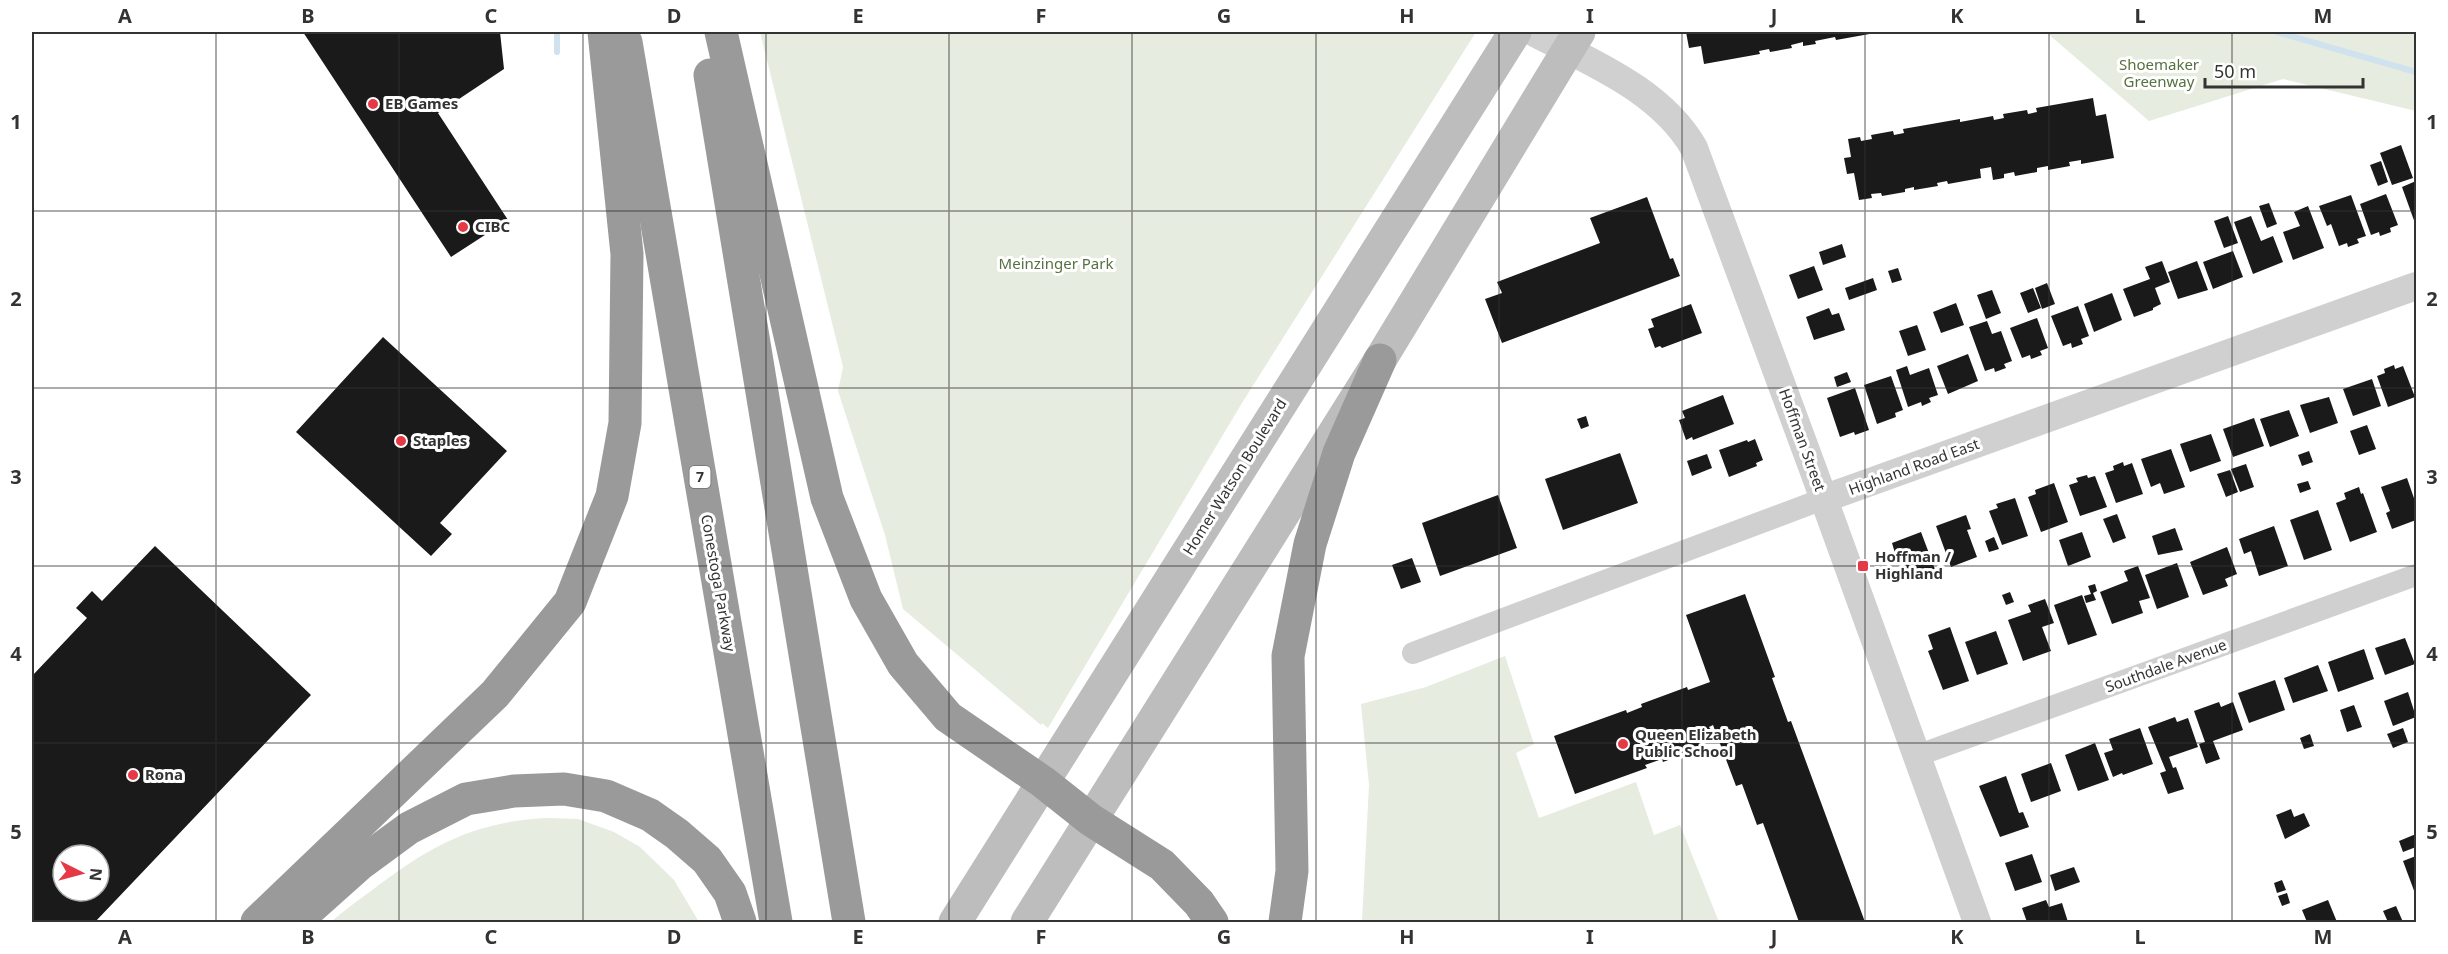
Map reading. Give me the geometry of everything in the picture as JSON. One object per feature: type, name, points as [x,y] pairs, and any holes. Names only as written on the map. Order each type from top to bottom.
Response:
[{"type":"highway","points":[[257,922],[495,694],[570,602],[612,496],[625,423],[627,254],[604,32]]},
{"type":"highway","name":"Conestoga Parkway","points":[[624,32],[776,922]]},
{"type":"highway","points":[[703,32],[849,922]]},
{"type":"highway","points":[[721,32],[827,498],[867,599],[903,664],[948,717],[1052,769],[1091,820],[1162,865],[1199,903],[1212,922]]},
{"type":"highway","points":[[1285,922],[1292,871],[1288,656],[1314,532],[1339,453],[1380,360]]},
{"type":"highway","points":[[295,922],[360,864],[400,834],[466,799],[514,791],[564,789],[606,796],[650,815],[677,834],[707,860],[730,893],[740,922]]},
{"type":"main road","name":"Homer Watson Boulevard","points":[[955,922],[1515,32]]},
{"type":"main road","points":[[1027,922],[1380,360],[1574,41]]},
{"type":"street","name":"Hoffman Street","points":[[1533,32],[1574,41],[1620,80],[1664,109],[1685,132],[1694,148],[1977,922]]},
{"type":"street","name":"Highland Road East","points":[[1413,653],[1823,499],[2416,286]]},
{"type":"street","name":"Southdale Avenue","points":[[1916,756],[2416,575]]},
{"type":"green space","name":"Meinzinger Park","points":[[760,32],[1476,32],[1242,403],[1048,728],[1042,723],[1041,725],[903,609],[885,535],[838,391],[843,367]]},
{"type":"green space","name":"Shoemaker Greenway","points":[[2046,32],[2416,32],[2416,111],[2283,79],[2149,121]]},
{"type":"green space","points":[[1505,656],[1534,744],[1516,753],[1539,818],[1636,782],[1654,835],[1680,825],[1719,922],[1362,922],[1369,785],[1361,704],[1426,687]]},
{"type":"green space","points":[[548,818],[578,819],[614,832],[640,847],[674,880],[699,922],[331,922],[412,861],[453,839],[497,824]]},
{"type":"building","points":[[303,32],[500,32],[504,69],[438,113],[508,220],[451,257]]},
{"type":"building","points":[[1686,32],[1875,33],[1836,40],[1835,37],[1803,46],[1803,42],[1791,45],[1792,48],[1770,52],[1769,49],[1759,51],[1760,54],[1704,64],[1701,46],[1689,48]]},
{"type":"building","points":[[2093,98],[2096,116],[2106,114],[2114,158],[2081,164],[2081,160],[2069,162],[2070,166],[2048,170],[2048,166],[2037,168],[2037,172],[2015,176],[2014,172],[2004,174],[2004,178],[1993,180],[1991,167],[1980,169],[1981,178],[1948,184],[1947,181],[1937,183],[1938,186],[1914,190],[1914,187],[1905,189],[1905,192],[1882,196],[1881,193],[1871,194],[1872,198],[1859,200],[1854,173],[1847,174],[1844,158],[1851,157],[1848,139],[1860,137],[1861,141],[1872,139],[1871,135],[1893,131],[1894,135],[1904,133],[1903,129],[1960,119],[1960,122],[1993,116],[1994,120],[2004,118],[2003,114],[2027,110],[2028,114],[2037,112],[2036,108]]},
{"type":"building","points":[[2401,145],[2413,178],[2392,185],[2380,153]]},
{"type":"building","points":[[2381,161],[2388,182],[2378,186],[2370,165]]},
{"type":"building","points":[[2416,181],[2416,226],[2402,187]]},
{"type":"building","points":[[2386,194],[2398,225],[2390,228],[2391,232],[2380,236],[2379,232],[2371,235],[2360,204]]},
{"type":"building","points":[[2351,195],[2366,236],[2357,239],[2359,243],[2348,247],[2347,243],[2339,246],[2331,224],[2327,226],[2319,206]]},
{"type":"building","points":[[1647,197],[1670,259],[1673,258],[1680,276],[1502,343],[1485,299],[1502,293],[1497,282],[1600,243],[1590,218]]},
{"type":"building","points":[[2269,203],[2277,224],[2267,228],[2259,206]]},
{"type":"building","points":[[2308,206],[2324,248],[2293,260],[2283,232],[2300,226],[2294,212]]},
{"type":"building","points":[[2228,216],[2238,243],[2224,248],[2214,221]]},
{"type":"building","points":[[2251,216],[2261,241],[2273,236],[2283,262],[2253,274],[2234,222]]},
{"type":"building","points":[[1842,244],[1846,257],[1823,265],[1819,252]]},
{"type":"building","points":[[2233,251],[2243,277],[2213,289],[2203,262]]},
{"type":"building","points":[[2162,261],[2170,282],[2155,288],[2161,304],[2153,310],[2134,317],[2123,289],[2150,279],[2145,267]]},
{"type":"building","points":[[2197,261],[2208,290],[2178,299],[2168,272]]},
{"type":"building","points":[[1814,266],[1823,290],[1798,299],[1789,275]]},
{"type":"building","points":[[1898,268],[1902,280],[1892,283],[1888,271]]},
{"type":"building","points":[[1873,278],[1877,290],[1849,300],[1845,288]]},
{"type":"building","points":[[2047,283],[2055,304],[2042,309],[2035,288]]},
{"type":"building","points":[[2033,288],[2041,308],[2028,313],[2020,293]]},
{"type":"building","points":[[1992,290],[2001,313],[1986,319],[1977,295]]},
{"type":"building","points":[[2112,293],[2122,320],[2094,332],[2084,304]]},
{"type":"building","points":[[1956,303],[1964,325],[1941,333],[1933,312]]},
{"type":"building","points":[[1691,304],[1702,333],[1662,348],[1660,346],[1655,348],[1648,329],[1654,327],[1651,319]]},
{"type":"building","points":[[2078,306],[2089,336],[2081,339],[2083,344],[2072,348],[2071,343],[2063,346],[2051,316]]},
{"type":"building","points":[[1829,308],[1832,315],[1839,313],[1845,330],[1814,340],[1806,317]]},
{"type":"building","points":[[2037,318],[2048,348],[2040,351],[2042,355],[2031,359],[2030,355],[2022,358],[2010,328]]},
{"type":"building","points":[[1987,321],[1992,334],[2001,331],[2012,361],[2004,364],[2006,368],[1995,372],[1994,368],[1985,371],[1969,327]]},
{"type":"building","points":[[1917,325],[1926,350],[1908,356],[1899,331]]},
{"type":"building","name":"Staples","points":[[383,337],[507,451],[440,523],[452,534],[431,556],[296,432]]},
{"type":"building","points":[[1968,354],[1978,381],[1948,394],[1937,366]]},
{"type":"building","points":[[2394,365],[2395,369],[2403,366],[2415,397],[2388,407],[2377,376],[2385,373],[2384,369]]},
{"type":"building","points":[[1907,366],[1910,375],[1929,368],[1938,395],[1929,398],[1931,402],[1922,406],[1921,402],[1908,407],[1896,370]]},
{"type":"building","points":[[1847,372],[1851,382],[1837,387],[1834,377]]},
{"type":"building","points":[[1891,376],[1903,410],[1895,413],[1896,417],[1877,424],[1864,385]]},
{"type":"building","points":[[2372,379],[2381,406],[2353,416],[2343,389]]},
{"type":"building","points":[[1855,388],[1869,430],[1840,437],[1827,398]]},
{"type":"building","points":[[1723,395],[1734,424],[1693,440],[1692,437],[1686,440],[1679,420],[1685,418],[1682,411]]},
{"type":"building","points":[[2329,397],[2338,423],[2310,433],[2300,405]]},
{"type":"building","points":[[2289,410],[2299,436],[2270,447],[2260,419]]},
{"type":"building","points":[[1586,416],[1589,426],[1581,429],[1577,419]]},
{"type":"building","points":[[2254,418],[2264,446],[2233,457],[2223,429]]},
{"type":"building","points":[[2367,425],[2376,449],[2359,455],[2350,431]]},
{"type":"building","points":[[2211,434],[2221,461],[2190,472],[2180,444]]},
{"type":"building","points":[[1755,439],[1763,460],[1756,463],[1757,466],[1729,477],[1719,450]]},
{"type":"building","points":[[2171,449],[2185,487],[2164,494],[2160,483],[2151,487],[2141,459]]},
{"type":"building","points":[[2309,451],[2313,462],[2302,466],[2298,455]]},
{"type":"building","points":[[1620,453],[1638,503],[1563,530],[1545,479]]},
{"type":"building","points":[[1707,454],[1712,468],[1692,476],[1687,461]]},
{"type":"building","points":[[2123,462],[2124,466],[2132,463],[2143,494],[2116,503],[2105,473],[2114,470],[2113,466]]},
{"type":"building","points":[[2246,464],[2254,487],[2240,492],[2231,469]]},
{"type":"building","points":[[2230,470],[2238,492],[2226,497],[2217,474]]},
{"type":"building","points":[[2087,475],[2088,478],[2095,476],[2107,507],[2080,516],[2069,485],[2078,482],[2076,478]]},
{"type":"building","points":[[2407,478],[2416,504],[2416,520],[2392,529],[2386,513],[2390,511],[2381,487]]},
{"type":"building","points":[[2308,481],[2311,489],[2300,493],[2297,484]]},
{"type":"building","points":[[2054,483],[2068,522],[2041,532],[2028,497],[2036,494],[2035,490]]},
{"type":"building","points":[[2359,487],[2377,532],[2350,542],[2336,503],[2346,499],[2344,493]]},
{"type":"building","points":[[1498,495],[1517,548],[1440,576],[1422,523]]},
{"type":"building","points":[[2015,498],[2028,536],[2002,545],[1989,511],[1998,508],[1996,504]]},
{"type":"building","points":[[2318,510],[2332,550],[2304,560],[2290,520]]},
{"type":"building","points":[[2117,514],[2126,538],[2113,543],[2103,519]]},
{"type":"building","points":[[1966,515],[1971,529],[1967,530],[1977,557],[1951,567],[1936,526]]},
{"type":"building","points":[[2274,526],[2288,566],[2259,576],[2251,551],[2244,554],[2239,539]]},
{"type":"building","points":[[2175,528],[2183,550],[2158,555],[2152,536]]},
{"type":"building","points":[[1921,532],[1936,572],[1910,582],[1901,558],[1897,560],[1892,543]]},
{"type":"building","points":[[2082,532],[2091,557],[2068,566],[2059,540]]},
{"type":"building","points":[[1994,537],[1999,549],[1989,552],[1985,541]]},
{"type":"building","name":"Rona","points":[[155,546],[311,695],[95,922],[32,922],[32,676],[87,618],[76,608],[92,591],[102,601]]},
{"type":"building","points":[[2227,547],[2237,574],[2225,579],[2228,586],[2203,595],[2190,562]]},
{"type":"building","points":[[1412,558],[1421,582],[1401,589],[1392,565]]},
{"type":"building","points":[[2177,563],[2189,597],[2157,609],[2145,575]]},
{"type":"building","points":[[2138,566],[2150,598],[2139,601],[2143,613],[2112,624],[2100,592],[2128,581],[2124,571]]},
{"type":"building","points":[[2095,584],[2097,591],[2093,593],[2096,600],[2086,603],[2084,596],[2091,594],[2088,586]]},
{"type":"building","points":[[2010,592],[2014,602],[2006,605],[2002,595]]},
{"type":"building","points":[[1745,594],[1775,677],[1772,678],[1788,722],[1791,721],[1865,922],[1799,922],[1763,823],[1757,825],[1742,784],[1736,786],[1713,725],[1709,727],[1711,730],[1698,735],[1702,747],[1663,762],[1662,759],[1645,765],[1647,768],[1575,794],[1554,736],[1626,710],[1627,713],[1642,707],[1641,704],[1687,687],[1688,690],[1710,682],[1686,615]]},
{"type":"building","points":[[2082,595],[2097,635],[2068,645],[2054,605]]},
{"type":"building","points":[[2045,599],[2054,623],[2042,627],[2051,651],[2023,661],[2008,620],[2031,612],[2028,605]]},
{"type":"building","points":[[1950,627],[1969,681],[1943,690],[1928,651],[1933,649],[1928,635]]},
{"type":"building","points":[[1996,631],[2008,664],[1977,675],[1965,642]]},
{"type":"building","points":[[2405,638],[2415,664],[2385,675],[2375,648]]},
{"type":"building","points":[[2364,649],[2374,679],[2338,692],[2328,662]]},
{"type":"building","points":[[2318,665],[2328,691],[2293,703],[2284,678]]},
{"type":"building","points":[[2275,680],[2285,710],[2249,723],[2238,693]]},
{"type":"building","points":[[2408,692],[2416,717],[2393,726],[2384,701]]},
{"type":"building","points":[[2219,702],[2221,707],[2233,702],[2243,730],[2213,741],[2220,759],[2206,764],[2199,744],[2205,742],[2194,711]]},
{"type":"building","points":[[2354,705],[2362,727],[2347,732],[2340,710]]},
{"type":"building","points":[[2175,717],[2177,722],[2188,718],[2198,747],[2169,757],[2173,768],[2176,767],[2184,789],[2168,794],[2160,773],[2166,771],[2148,727]]},
{"type":"building","points":[[2140,728],[2153,764],[2113,777],[2104,753],[2113,750],[2109,739]]},
{"type":"building","points":[[2403,728],[2408,742],[2393,748],[2387,734]]},
{"type":"building","points":[[2310,734],[2314,746],[2304,749],[2300,738]]},
{"type":"building","points":[[2095,743],[2109,780],[2078,791],[2065,755]]},
{"type":"building","points":[[2051,763],[2061,791],[2031,802],[2021,774]]},
{"type":"building","points":[[2006,776],[2019,813],[2023,812],[2029,827],[2000,837],[1979,786]]},
{"type":"building","points":[[2291,809],[2294,817],[2304,813],[2310,826],[2285,839],[2276,815]]},
{"type":"building","points":[[2416,834],[2416,847],[2403,852],[2399,841]]},
{"type":"building","points":[[2032,854],[2042,882],[2015,891],[2005,863]]},
{"type":"building","points":[[2416,856],[2416,896],[2403,861]]},
{"type":"building","points":[[2074,867],[2080,882],[2055,891],[2050,875]]},
{"type":"building","points":[[2282,880],[2286,890],[2277,893],[2274,883]]},
{"type":"building","points":[[2287,893],[2290,903],[2282,906],[2278,896]]},
{"type":"building","points":[[2046,900],[2049,907],[2062,903],[2068,922],[2027,922],[2022,908]]},
{"type":"building","points":[[2328,900],[2337,922],[2307,922],[2302,910]]},
{"type":"building","points":[[2396,906],[2403,922],[2388,922],[2383,911]]},
{"type":"waterway","points":[[557,32],[557,52]]},
{"type":"waterway","points":[[2277,32],[2416,72]]},
{"type":"place","name":"EB Games","points":[[373,104]]},
{"type":"place","name":"CIBC","points":[[463,227]]},
{"type":"place","name":"Staples","points":[[401,441]]},
{"type":"place","name":"Hoffman / Highland","points":[[1863,566]]},
{"type":"place","name":"Queen Elizabeth Public School","points":[[1623,744]]},
{"type":"place","name":"Rona","points":[[133,775]]}]
